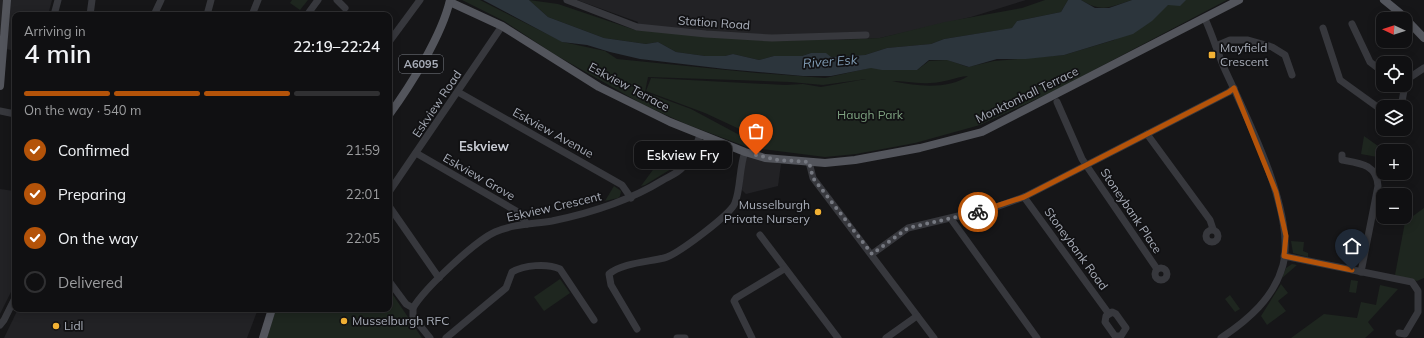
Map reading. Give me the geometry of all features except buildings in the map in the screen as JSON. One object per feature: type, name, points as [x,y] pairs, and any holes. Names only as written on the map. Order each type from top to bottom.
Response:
[{"type":"main road","points":[[0,86],[7,0]]},
{"type":"main road","name":"Monktonhall Terrace","points":[[809,162],[825,163],[855,160],[920,148],[982,132],[1205,19],[1239,0]]},
{"type":"main road","points":[[1384,0],[1400,12],[1424,38]]},
{"type":"main road","name":"Eskview Terrace","points":[[450,1],[502,26],[599,87],[700,135],[745,152],[778,160],[809,162]]},
{"type":"main road","name":"A6095","points":[[392,110],[418,69],[439,31],[450,1]]},
{"type":"main road","points":[[263,338],[271,312]]},
{"type":"street","points":[[55,12],[58,0]]},
{"type":"street","points":[[90,12],[92,0]]},
{"type":"street","points":[[155,12],[161,0]]},
{"type":"street","points":[[208,12],[211,0]]},
{"type":"street","points":[[253,12],[258,0]]},
{"type":"street","points":[[309,12],[318,0]]},
{"type":"street","points":[[337,0],[345,8]]},
{"type":"street","points":[[392,38],[420,0]]},
{"type":"street","name":"Station Road","points":[[567,0],[637,27],[706,34],[772,38],[866,35]]},
{"type":"street","points":[[1205,19],[1276,192],[1286,236],[1284,256],[1278,279],[1265,301],[1258,310],[1221,338]]},
{"type":"street","points":[[1352,24],[1358,29],[1370,62],[1376,67]]},
{"type":"street","name":"Eskview Road","points":[[392,188],[502,26]]},
{"type":"street","points":[[1323,28],[1323,39],[1340,80],[1376,106]]},
{"type":"street","points":[[1216,46],[1230,40],[1248,40],[1272,47],[1285,55],[1292,75]]},
{"type":"street","points":[[1412,76],[1424,68]]},
{"type":"street","points":[[872,254],[908,228],[996,207],[1024,197],[1087,166],[1234,88]]},
{"type":"street","name":"Eskview Avenue","points":[[458,92],[622,184],[631,198]]},
{"type":"street","name":"Stoneybank Place","points":[[1057,102],[1082,159],[1157,269]]},
{"type":"street","points":[[0,111],[12,113]]},
{"type":"street","points":[[1147,134],[1210,220],[1213,229]]},
{"type":"street","name":"Eskview Crescent","points":[[412,308],[417,300],[439,278],[484,238],[509,228],[573,216],[631,198],[680,170],[691,157],[700,135]]},
{"type":"street","points":[[638,329],[611,284],[609,274],[617,269],[668,258],[681,250],[730,211],[736,200],[745,152]]},
{"type":"street","name":"Eskview Grove","points":[[416,153],[518,212],[526,224]]},
{"type":"street","points":[[1342,155],[1342,160],[1367,166],[1372,169],[1378,179],[1378,186],[1361,272]]},
{"type":"street","points":[[809,162],[813,178],[872,254],[934,338]]},
{"type":"street","name":"Stoneybank Road","points":[[1024,197],[1109,314]]},
{"type":"street","points":[[392,210],[439,278]]},
{"type":"street","points":[[950,219],[1037,338]]},
{"type":"street","points":[[760,235],[784,269],[838,338]]},
{"type":"street","points":[[1284,256],[1409,281],[1415,285],[1418,291],[1418,312],[1403,335]]},
{"type":"street","points":[[446,338],[506,288],[512,272],[525,266],[554,266],[560,268],[594,320]]},
{"type":"street","points":[[752,338],[734,301],[736,298],[784,269]]},
{"type":"street","points":[[392,285],[406,304],[412,308],[413,317],[430,338]]},
{"type":"street","points":[[0,325],[12,304]]},
{"type":"street","points":[[886,338],[918,316]]},
{"type":"street","points":[[677,338],[685,338]]},
{"type":"shaded area","points":[[0,0],[52,0],[49,12],[12,12],[12,50],[6,49],[8,34],[0,33]]},
{"type":"shaded area","points":[[577,0],[1026,0],[971,17],[880,38],[838,40],[724,37],[635,30],[638,22]]},
{"type":"shaded area","points":[[747,156],[781,164],[778,186],[746,194],[742,190],[744,166]]},
{"type":"shaded area","points":[[0,189],[12,191],[12,290],[0,314]]},
{"type":"shaded area","points":[[17,312],[257,312],[247,338],[4,338]]},
{"type":"green space","points":[[292,0],[308,0],[300,10],[290,3]]},
{"type":"green space","name":"Haugh Park","points":[[462,0],[480,0],[563,42],[605,51],[617,59],[757,73],[825,78],[874,67],[917,70],[929,61],[948,60],[968,67],[994,61],[1064,55],[1114,40],[1175,0],[1227,0],[1054,91],[980,125],[915,143],[856,154],[825,157],[747,147],[686,124],[642,104],[554,54],[504,21]],"holes":[[[968,76],[951,83],[931,86],[892,81],[935,83]],[[648,77],[790,82],[823,85],[866,79],[821,87],[803,84],[785,85],[651,78],[646,91],[705,113],[748,133],[747,139],[691,109],[645,92]]]},
{"type":"green space","points":[[529,0],[558,4],[635,30],[724,37],[838,40],[880,38],[945,22],[1022,8],[1045,0],[1068,0],[1061,12],[1017,21],[1013,28],[944,39],[931,44],[887,48],[865,55],[831,57],[811,53],[802,56],[774,56],[759,60],[733,54],[725,56],[705,56],[676,52],[658,42],[646,44],[604,38],[548,17]]},
{"type":"green space","points":[[1081,0],[1132,0],[1112,7],[1101,8]]},
{"type":"green space","points":[[1364,136],[1376,145],[1376,157],[1361,154]]},
{"type":"green space","points":[[658,163],[671,169],[641,186]]},
{"type":"green space","points":[[614,186],[621,191],[620,196],[618,198],[605,201]]},
{"type":"green space","points":[[1424,208],[1424,278],[1417,281],[1395,275],[1405,224],[1412,224],[1412,217]]},
{"type":"green space","points":[[1291,241],[1304,242],[1303,251],[1308,253],[1308,257],[1293,253]]},
{"type":"green space","points":[[1349,251],[1361,253],[1359,260],[1354,265],[1347,264]]},
{"type":"green space","points":[[1292,264],[1297,265],[1282,278],[1286,268]]},
{"type":"green space","points":[[560,279],[570,293],[544,311],[534,297]]},
{"type":"green space","points":[[1351,280],[1358,281],[1356,293],[1349,292]]},
{"type":"green space","points":[[1281,284],[1288,293],[1278,301],[1286,311],[1267,325],[1261,316]]},
{"type":"green space","points":[[1380,285],[1398,289],[1368,322],[1374,330],[1365,338],[1291,338],[1324,314],[1357,318],[1361,302],[1376,305]]},
{"type":"green space","name":"Musselburgh RFC","points":[[392,293],[422,338],[267,338],[275,312],[392,312]]},
{"type":"green space","points":[[1230,295],[1240,309],[1235,312],[1225,299]]},
{"type":"water","name":"River Esk","points":[[483,0],[529,0],[548,17],[604,38],[646,44],[658,42],[676,52],[705,56],[725,56],[733,54],[759,60],[774,56],[802,56],[811,53],[826,53],[831,57],[865,55],[887,48],[931,44],[944,39],[1012,28],[1017,21],[1061,12],[1068,0],[1081,0],[1095,8],[1109,8],[1132,0],[1186,0],[1180,6],[1168,5],[1152,21],[1133,34],[1064,55],[1026,59],[997,59],[969,67],[947,60],[929,60],[917,70],[882,70],[871,68],[831,76],[803,76],[640,59],[587,45],[562,42]]},
{"type":"way so far","points":[[756,155],[778,160],[809,162],[810,171],[813,178],[872,254],[908,228],[978,212]]},
{"type":"place","name":"Mayfield Crescent","points":[[1212,55]]},
{"type":"place","name":"Eskview Fry","points":[[756,155]]},
{"type":"place","name":"Musselburgh Private Nursery","points":[[818,212]]},
{"type":"place","name":"Musselburgh RFC","points":[[344,321]]},
{"type":"place","name":"Lidl","points":[[56,326]]},
{"type":"district","name":"Eskview","points":[[484,146]]},
{"type":"route","points":[[978,212],[1024,197],[1087,166],[1234,88],[1241,101],[1276,192],[1286,236],[1284,256],[1352,270]]}]
